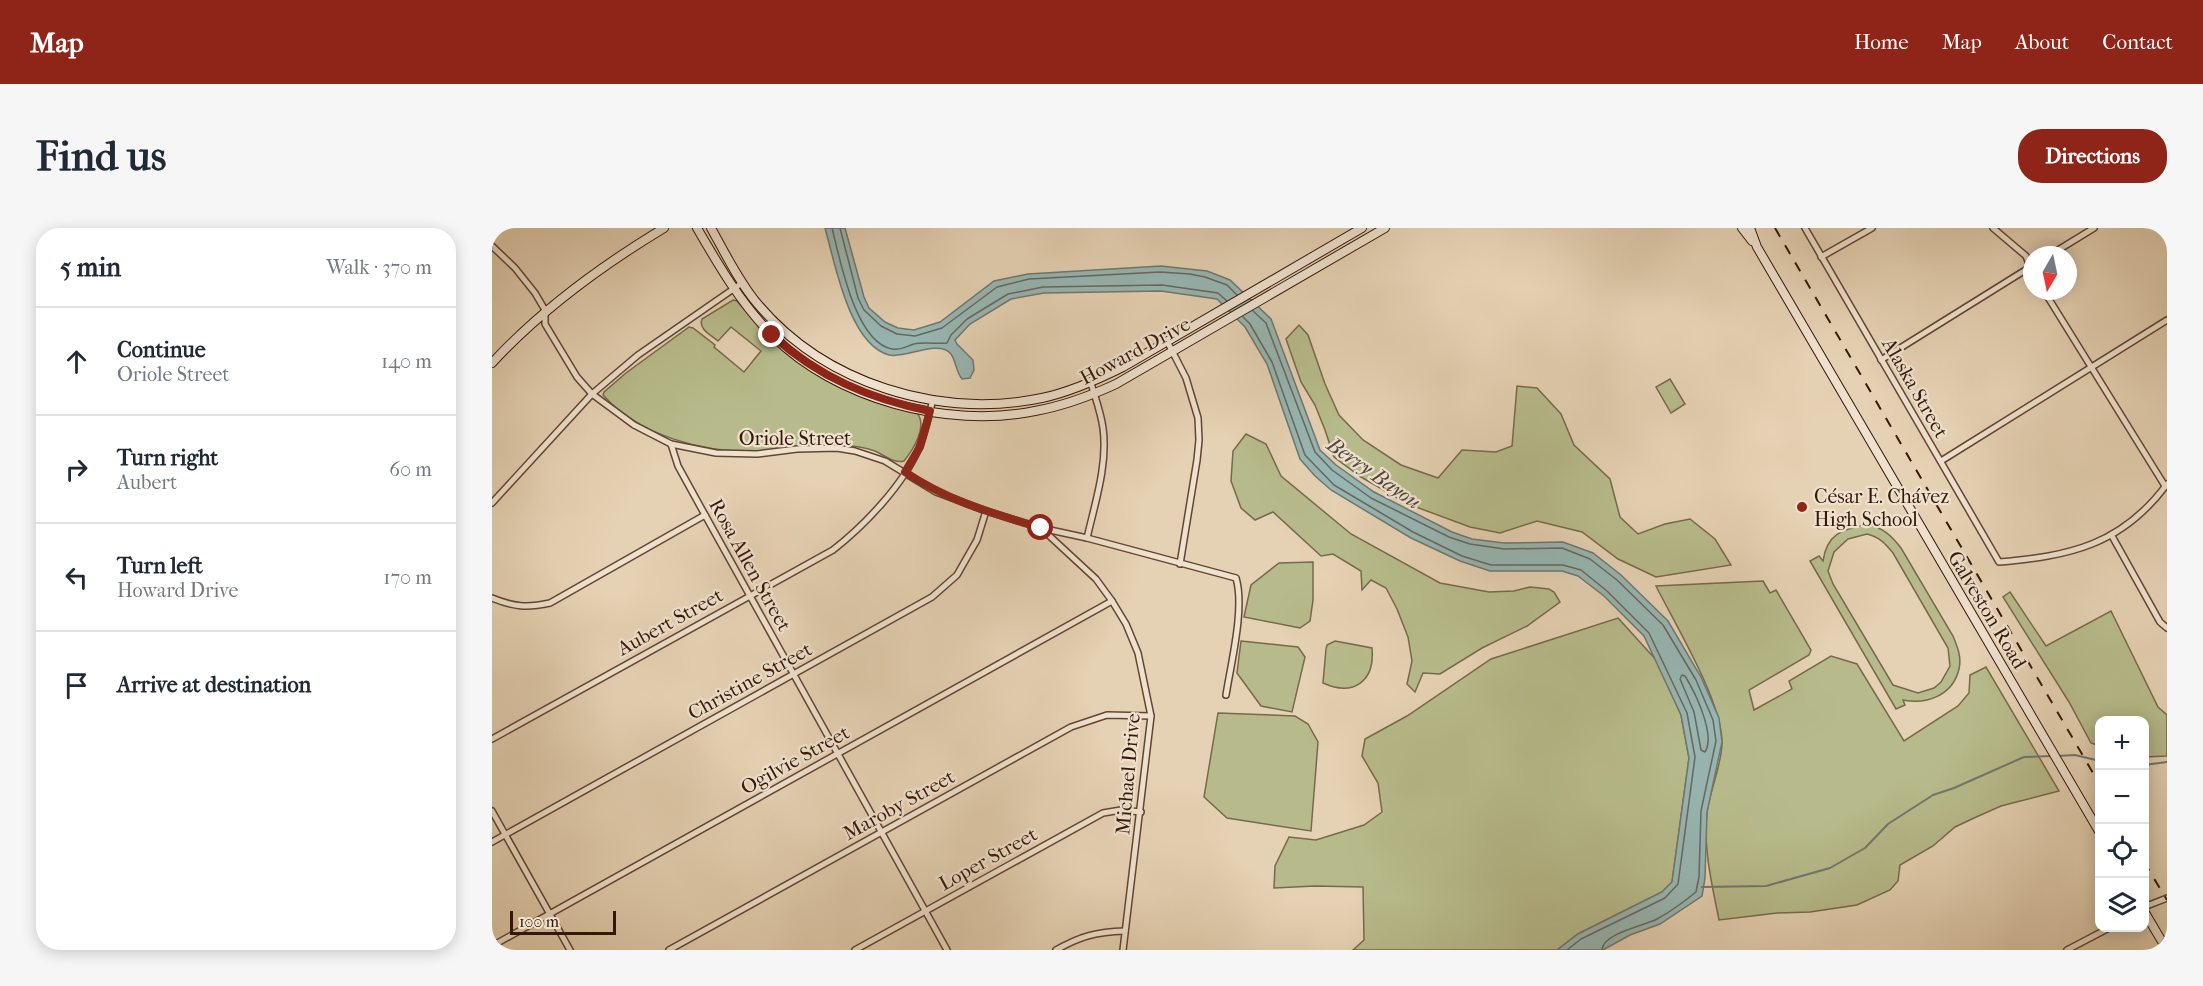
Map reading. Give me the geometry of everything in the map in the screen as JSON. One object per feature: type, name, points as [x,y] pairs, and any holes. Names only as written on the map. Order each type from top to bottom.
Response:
[{"type":"main road","points":[[492,363],[545,310],[622,253],[664,228]]},
{"type":"main road","name":"Howard Drive","points":[[697,228],[734,289],[757,318],[803,361],[839,382],[878,399],[930,411],[967,415],[1035,411],[1094,394],[1215,328],[1385,228]]},
{"type":"main road","name":"Howard Drive","points":[[711,228],[742,283],[756,302],[790,336],[825,362],[880,387],[933,399],[981,404],[1044,398],[1090,383],[1123,368],[1362,228]]},
{"type":"main road","name":"Galveston Road","points":[[1742,228],[1757,247],[2095,825]]},
{"type":"main road","name":"Galveston Road","points":[[1750,228],[1757,247]]},
{"type":"main road","points":[[1312,257],[1318,268]]},
{"type":"main road","points":[[839,382],[845,372]]},
{"type":"main road","points":[[1010,403],[1011,414]]},
{"type":"main road","points":[[2149,916],[2167,950]]},
{"type":"street","name":"Alaska Street","points":[[1804,228],[1999,562],[2057,556],[2112,536]]},
{"type":"street","points":[[1821,257],[1872,228]]},
{"type":"street","points":[[1993,228],[2023,253]]},
{"type":"street","points":[[2065,246],[2094,228]]},
{"type":"street","name":"Oriole Street","points":[[492,246],[515,268],[535,293],[545,310],[545,324],[577,377],[592,394],[634,425],[671,444],[716,453],[757,454],[797,449],[837,448],[872,455],[936,492],[986,512],[1236,578],[1239,586],[1237,625],[1226,695]]},
{"type":"street","points":[[1881,360],[2023,274]]},
{"type":"street","points":[[492,503],[592,394],[638,355],[742,283]]},
{"type":"street","points":[[2050,300],[2166,485],[2152,504],[2112,536],[2160,622],[2167,628]]},
{"type":"street","points":[[1941,462],[2167,320]]},
{"type":"street","points":[[1167,341],[1186,378],[1198,418],[1199,440],[1180,564]]},
{"type":"street","points":[[1087,538],[1101,470],[1104,440],[1103,426],[1090,383]]},
{"type":"street","name":"Aubert Street","points":[[492,739],[833,550],[855,533],[871,516],[905,472],[920,447],[933,399]]},
{"type":"street","name":"Rosa Allen Street","points":[[671,444],[678,466],[947,950]]},
{"type":"street","name":"Christine Street","points":[[492,842],[932,597],[957,575],[977,540],[986,512]]},
{"type":"street","points":[[492,598],[512,606],[535,606],[550,603],[705,515]]},
{"type":"street","name":"Michael Drive","points":[[1041,528],[1096,579],[1126,624],[1138,653],[1151,716],[1123,950]]},
{"type":"street","name":"Ogilvie Street","points":[[492,946],[1112,601]]},
{"type":"street","name":"Maroby Street","points":[[669,950],[1071,727],[1107,716],[1151,716]]},
{"type":"street","name":"Loper Street","points":[[855,950],[1103,813],[1121,810],[1141,812]]},
{"type":"street","points":[[492,811],[570,950]]},
{"type":"street","points":[[2149,907],[2167,898]]},
{"type":"street","points":[[1056,950],[1070,942],[1098,932],[1125,931]]},
{"type":"street","points":[[2067,950],[2100,932]]},
{"type":"green space","points":[[733,300],[737,301],[776,342],[817,374],[863,396],[917,413],[921,424],[920,431],[904,461],[889,459],[875,451],[851,446],[736,451],[694,445],[654,431],[635,421],[603,395],[626,373],[689,327],[715,345],[714,347],[744,372],[761,351],[731,327],[718,341],[706,332],[701,323],[702,319]]},
{"type":"green space","points":[[1299,325],[1308,335],[1325,384],[1339,415],[1363,440],[1401,465],[1438,478],[1462,450],[1496,452],[1512,446],[1517,386],[1537,388],[1561,414],[1574,445],[1610,479],[1620,517],[1638,534],[1665,524],[1690,519],[1715,539],[1731,565],[1656,577],[1618,559],[1582,532],[1537,521],[1500,533],[1470,527],[1408,504],[1361,477],[1334,457],[1315,405],[1301,382],[1286,339]]},
{"type":"green space","points":[[1670,379],[1685,404],[1671,413],[1656,387]]},
{"type":"green space","points":[[1246,434],[1266,444],[1281,476],[1351,534],[1440,583],[1489,592],[1514,591],[1530,587],[1549,589],[1554,592],[1560,602],[1527,626],[1482,648],[1440,674],[1423,673],[1415,692],[1407,684],[1412,661],[1408,637],[1386,588],[1371,580],[1362,590],[1361,571],[1333,554],[1321,556],[1273,512],[1255,520],[1241,508],[1231,481],[1233,451]]},
{"type":"green space","points":[[1867,524],[1878,528],[1897,543],[1953,636],[1959,656],[1959,669],[1951,686],[1938,696],[1921,701],[1903,700],[1905,705],[1896,709],[1810,561],[1819,556],[1823,561],[1832,539],[1843,531]],"holes":[[[1871,535],[1882,541],[1893,553],[1948,648],[1950,666],[1941,682],[1934,688],[1918,693],[1893,685],[1833,584],[1828,571],[1834,552],[1848,539]]]},
{"type":"green space","points":[[1313,562],[1313,600],[1310,621],[1300,628],[1244,617],[1251,585],[1279,563]]},
{"type":"green space","points":[[1763,581],[1770,593],[1776,590],[1811,650],[1809,655],[1749,690],[1754,710],[1792,689],[1789,681],[1831,656],[1857,664],[1904,741],[1958,706],[1969,693],[1970,675],[1986,667],[2059,791],[2001,806],[1955,827],[1933,846],[1900,865],[1898,881],[1890,890],[1857,905],[1810,912],[1777,913],[1719,920],[1709,866],[1706,826],[1707,812],[1722,749],[1720,724],[1696,662],[1656,586]]},
{"type":"green space","points":[[2010,592],[2046,646],[2111,611],[2158,707],[2167,715],[2167,756],[2149,757],[2149,716],[2095,716],[2095,744],[2091,743],[2069,702],[2003,597]]},
{"type":"green space","points":[[1618,618],[1657,661],[1681,715],[1689,758],[1672,882],[1662,892],[1578,934],[1557,950],[1353,950],[1364,940],[1363,887],[1274,888],[1275,866],[1289,837],[1316,840],[1364,825],[1382,812],[1378,783],[1362,756],[1365,739],[1407,716],[1491,659]]},
{"type":"green space","points":[[1241,641],[1298,647],[1305,657],[1292,712],[1261,706],[1237,673]]},
{"type":"green space","points":[[1335,641],[1372,648],[1370,669],[1366,677],[1353,687],[1334,687],[1323,683],[1327,645]]},
{"type":"green space","points":[[1218,713],[1295,716],[1308,724],[1318,742],[1311,831],[1227,818],[1204,797]]},
{"type":"water","points":[[825,228],[845,228],[869,308],[885,322],[898,328],[914,330],[940,322],[994,281],[1028,274],[1161,266],[1207,271],[1230,280],[1271,319],[1320,450],[1336,465],[1374,492],[1452,532],[1472,539],[1504,543],[1563,542],[1593,553],[1621,575],[1668,621],[1701,677],[1719,718],[1722,742],[1707,812],[1705,878],[1702,896],[1660,924],[1630,935],[1603,950],[1557,950],[1578,934],[1662,892],[1672,882],[1689,758],[1681,715],[1644,636],[1604,596],[1578,576],[1562,571],[1490,571],[1460,561],[1411,538],[1331,490],[1300,459],[1267,364],[1245,327],[1217,299],[1161,291],[1044,293],[1011,299],[970,324],[955,340],[973,360],[974,370],[970,378],[962,379],[953,357],[945,350],[938,348],[889,355],[875,348],[854,319],[846,300]]},
{"type":"waterway","points":[[2057,756],[2075,755],[2095,760]]},
{"type":"waterway","points":[[1702,887],[1766,886],[1830,868],[1865,848],[1888,824],[1933,795],[2024,757],[2052,756]]},
{"type":"waterway","points":[[2149,764],[2167,762]]},
{"type":"railway","points":[[1775,228],[2095,776]]},
{"type":"railway","points":[[2149,870],[2167,900]]},
{"type":"place","name":"César E. Chávez High School","points":[[1802,507]]},
{"type":"route","points":[[772,335],[803,361],[839,382],[878,399],[930,411],[920,447],[905,472],[936,492],[952,499],[986,512],[1041,528]]},
{"type":"water label","name":"Berry Bayou","points":[[1374,473]]}]
